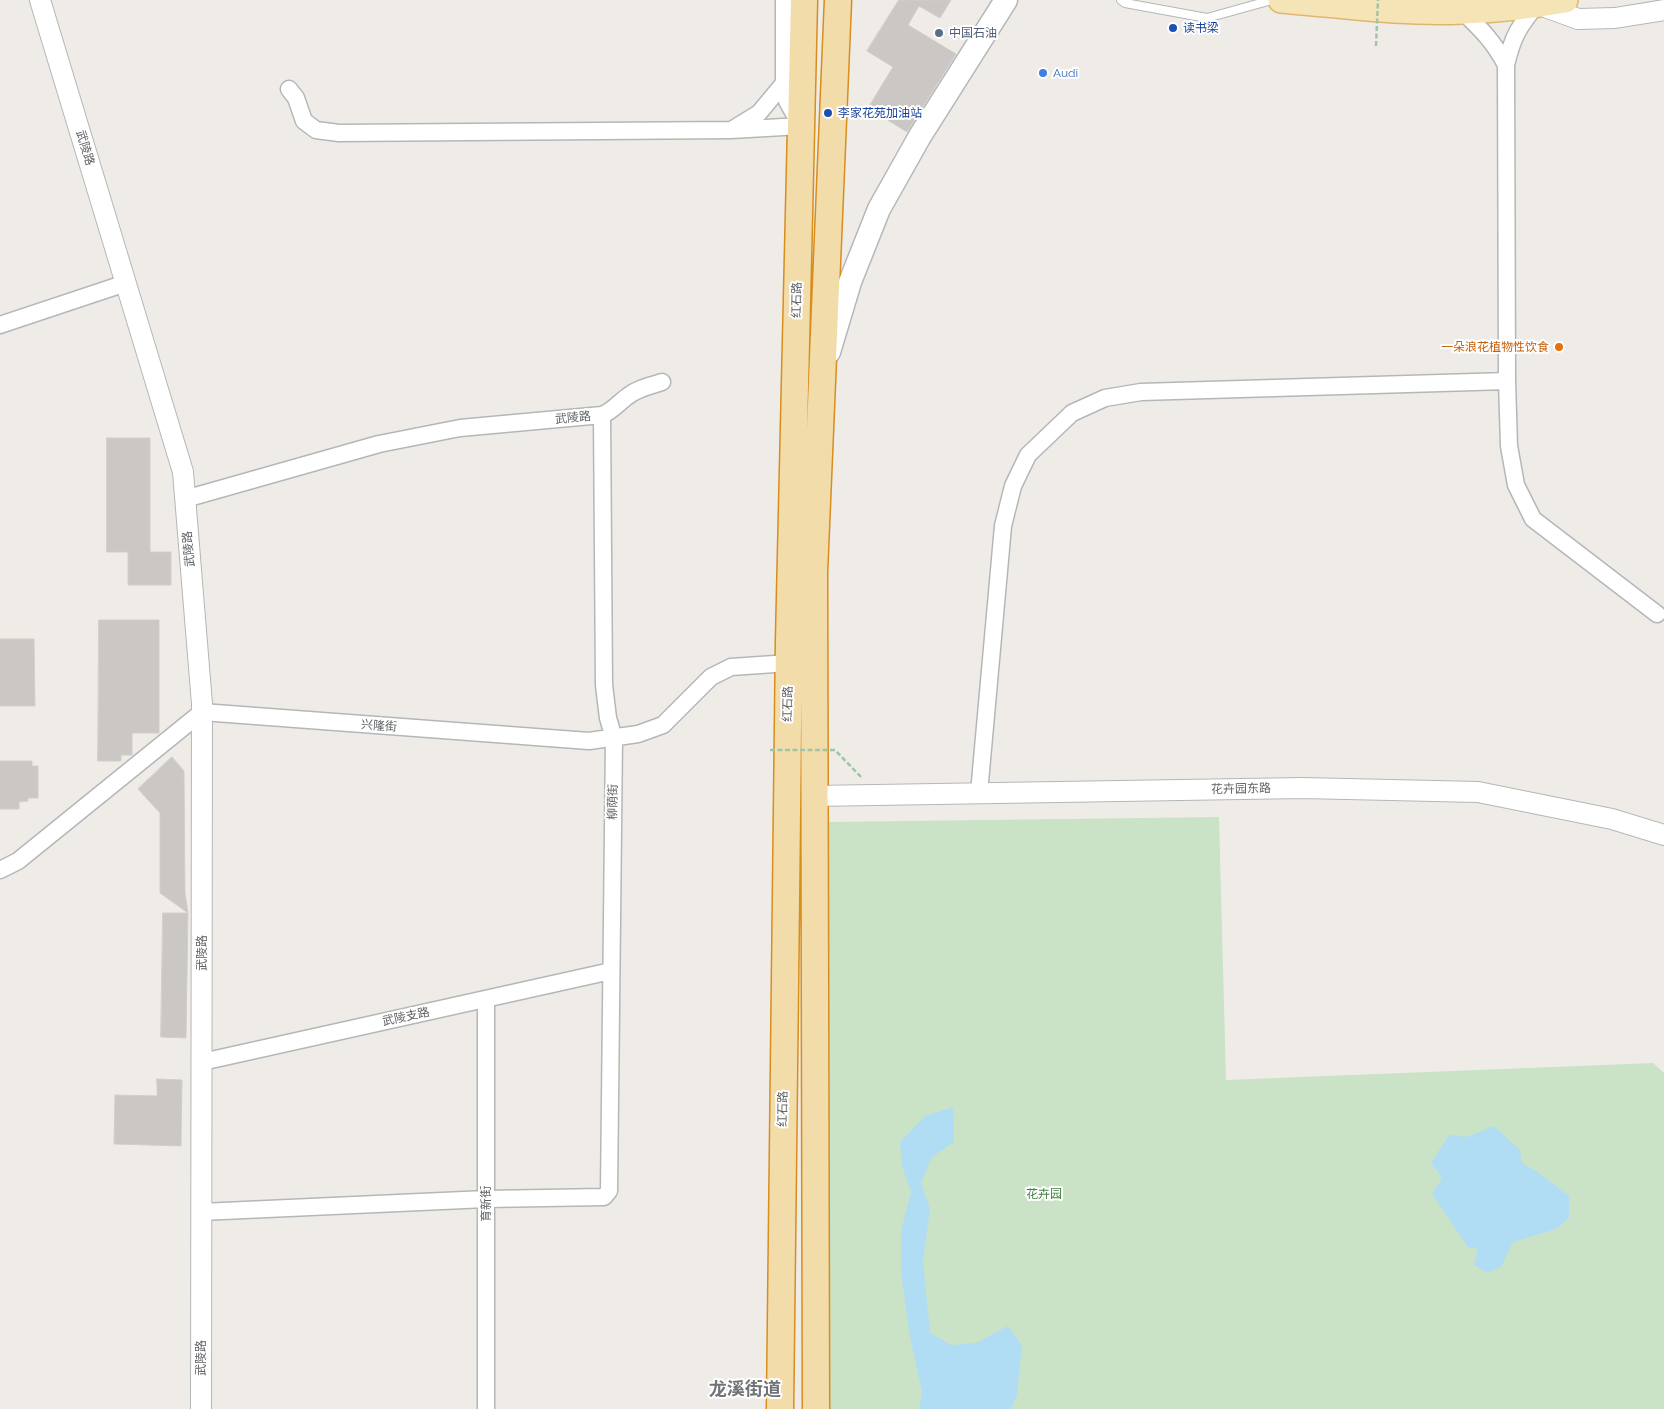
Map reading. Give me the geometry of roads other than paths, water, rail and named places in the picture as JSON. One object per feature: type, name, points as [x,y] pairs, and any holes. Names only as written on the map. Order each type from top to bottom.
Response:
[{"type":"highway","name":"红石路","points":[[780,1409],[789,663],[804,0]]},
{"type":"highway","name":"红石路","points":[[816,1409],[814,572],[838,0]]},
{"type":"main road","name":"红石路","points":[[824,368],[850,282],[879,209],[920,136],[1006,0]]},
{"type":"main road","points":[[1281,0],[1406,11],[1462,11],[1565,0]]},
{"type":"street","name":"武陵路","points":[[40,0],[183,472],[202,712],[201,1409]]},
{"type":"street","points":[[289,88],[296,98],[304,121],[316,130],[339,133],[731,130],[801,126],[787,101],[784,83],[784,0]]},
{"type":"street","points":[[1657,614],[1533,519],[1516,485],[1509,446],[1507,381],[1506,64],[1515,35],[1538,4],[1578,19],[1615,18],[1664,10]]},
{"type":"street","points":[[1462,11],[1485,32],[1496,46],[1506,64]]},
{"type":"street","points":[[731,130],[759,113],[784,83]]},
{"type":"street","points":[[0,325],[126,283]]},
{"type":"street","points":[[979,793],[1003,526],[1013,486],[1028,455],[1072,413],[1105,398],[1141,392],[1507,381]]},
{"type":"street","name":"武陵路","points":[[185,498],[379,444],[460,428],[602,415],[611,412],[627,396],[642,388],[662,382]]},
{"type":"street","name":"柳荫街","points":[[486,1199],[604,1197],[609,1191],[614,738],[608,718],[604,685],[602,415]]},
{"type":"street","name":"兴隆街","points":[[202,712],[588,741],[638,734],[663,725],[710,677],[731,667],[789,663]]},
{"type":"street","points":[[0,870],[18,862],[202,712]]},
{"type":"street","name":"花卉园东路","points":[[814,796],[1303,788],[1478,792],[1612,818],[1664,835]]},
{"type":"street","name":"武陵支路","points":[[202,1062],[611,971]]},
{"type":"street","name":"育新街","points":[[486,999],[486,1409]]},
{"type":"street","points":[[202,1212],[486,1199]]},
{"type":"lane","points":[[1121,0],[1125,3],[1207,18],[1272,0]]},
{"type":"water","points":[[953,1107],[954,1142],[932,1157],[921,1183],[930,1209],[923,1261],[930,1333],[951,1345],[976,1343],[1008,1326],[1022,1345],[1017,1395],[1011,1409],[919,1409],[922,1392],[910,1337],[901,1272],[901,1231],[911,1192],[902,1166],[900,1142],[925,1116]]},
{"type":"water","points":[[1494,1126],[1520,1150],[1522,1163],[1569,1196],[1569,1218],[1556,1229],[1513,1242],[1501,1267],[1487,1273],[1474,1265],[1478,1249],[1468,1247],[1432,1194],[1442,1178],[1431,1163],[1449,1135],[1467,1137]]},
{"type":"place","name":"读书梁","points":[[1173,28]]},
{"type":"place","name":"中国石油","points":[[939,33]]},
{"type":"place","name":"Audi","points":[[1043,73]]},
{"type":"place","name":"李家花苑加油站","points":[[828,113]]},
{"type":"place","name":"一朵浪花植物性饮食","points":[[1559,347]]},
{"type":"district","name":"龙溪街道","points":[[745,1390]]},
{"type":"park label","name":"花卉园","points":[[1044,1194]]}]
